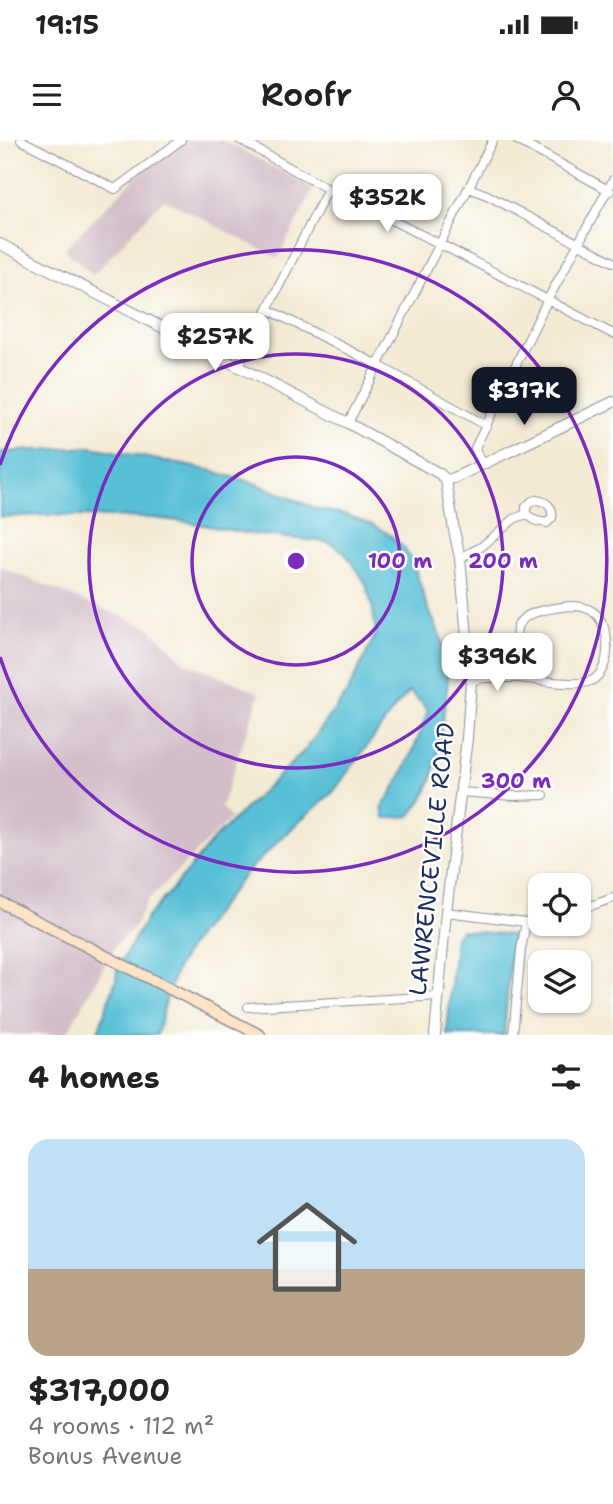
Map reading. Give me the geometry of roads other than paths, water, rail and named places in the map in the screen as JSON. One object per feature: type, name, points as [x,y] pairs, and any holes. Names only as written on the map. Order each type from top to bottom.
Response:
[{"type":"main road","points":[[0,902],[260,1035]]},
{"type":"street","points":[[21,140],[116,189],[181,140]]},
{"type":"street","points":[[240,140],[328,189],[613,334]]},
{"type":"street","points":[[348,423],[493,140]]},
{"type":"street","points":[[517,140],[611,191]]},
{"type":"street","points":[[481,464],[475,448],[548,299],[611,191],[613,180]]},
{"type":"street","points":[[469,188],[613,262]]},
{"type":"street","points":[[237,367],[328,189]]},
{"type":"street","points":[[0,244],[348,423],[440,474],[446,480],[613,402]]},
{"type":"street","points":[[267,309],[378,365],[486,426]]},
{"type":"street","name":"LAWRENCEVILLE ROAD","points":[[435,1035],[471,681],[460,558],[446,480]]},
{"type":"street","points":[[460,558],[481,547],[514,519],[526,514]]},
{"type":"street","points":[[471,681],[484,678],[520,678],[584,684],[594,680],[608,663],[610,652],[598,616],[588,609],[571,606],[548,609],[524,618],[517,628],[520,678]]},
{"type":"street","points":[[460,792],[513,796],[544,795]]},
{"type":"street","points":[[591,906],[613,898]]},
{"type":"street","points":[[446,912],[526,922],[513,1035]]},
{"type":"street","points":[[248,1007],[439,996]]},
{"type":"water","points":[[92,447],[209,470],[260,485],[317,509],[347,515],[372,524],[390,535],[405,549],[414,566],[441,638],[448,682],[433,776],[423,799],[410,816],[384,818],[382,807],[409,760],[428,710],[410,691],[334,791],[246,873],[195,939],[178,966],[157,1035],[97,1035],[117,969],[147,917],[214,839],[306,749],[348,691],[376,634],[366,584],[343,551],[328,542],[251,534],[153,518],[46,515],[0,517],[0,452]]},
{"type":"water","points":[[461,930],[512,935],[504,1035],[447,1035],[455,937]]}]
